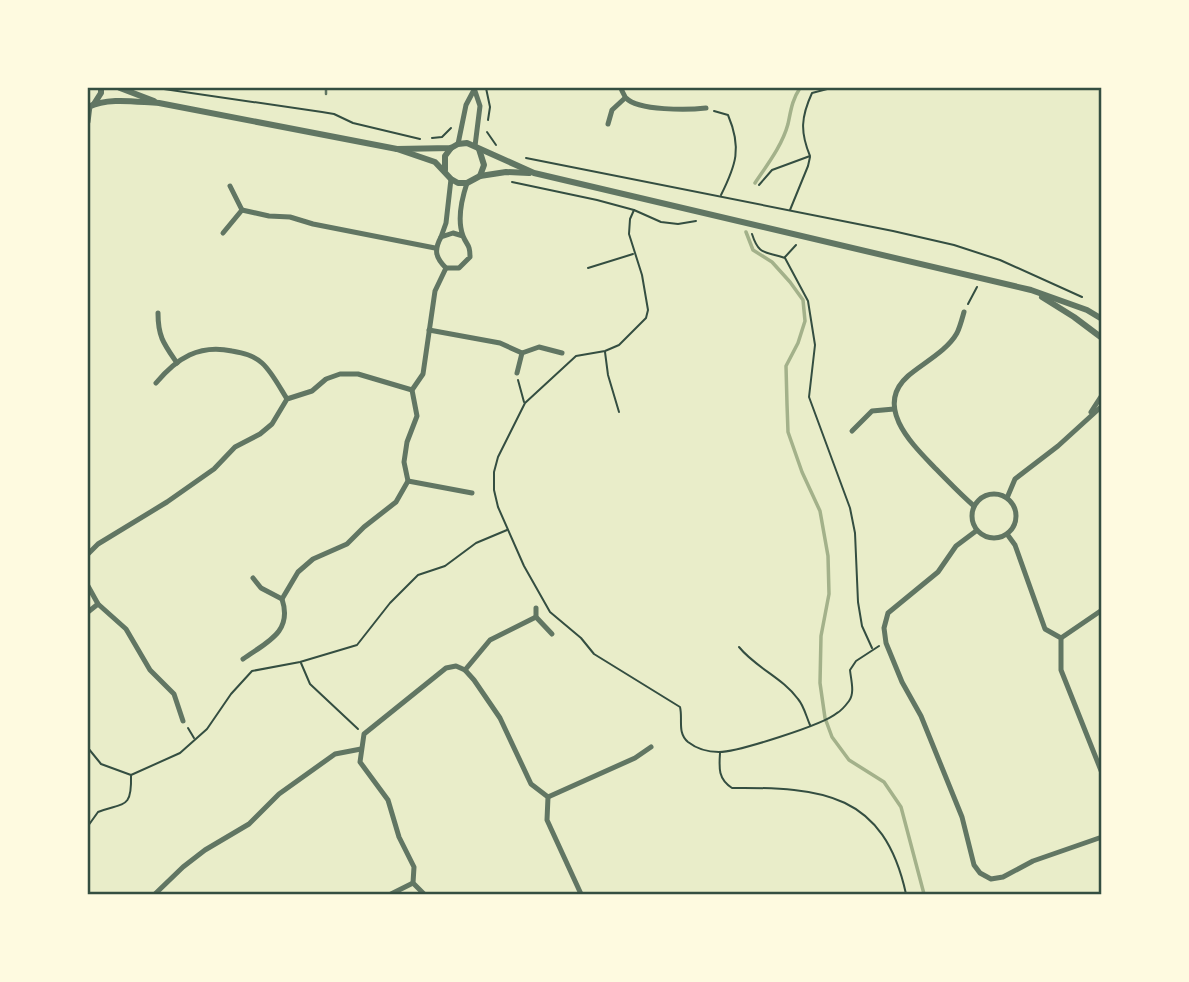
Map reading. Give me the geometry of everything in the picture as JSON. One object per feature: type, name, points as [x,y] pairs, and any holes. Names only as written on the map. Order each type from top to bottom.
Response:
[{"type":"street","points":[[88,122],[91,106],[101,93],[101,88]]},
{"type":"street","points":[[120,88],[159,103]]},
{"type":"street","points":[[458,144],[466,105],[475,88]]},
{"type":"street","points":[[475,88],[480,106],[477,148],[484,165],[480,176]]},
{"type":"street","points":[[621,88],[625,98],[633,103],[679,111],[706,108]]},
{"type":"street","points":[[608,124],[612,110],[625,98]]},
{"type":"street","points":[[91,106],[121,101],[159,103],[397,149],[435,162],[451,179],[446,223],[435,248],[437,259],[446,268],[459,268],[470,257],[470,246],[463,236],[462,209],[467,183]]},
{"type":"street","points":[[445,170],[445,156],[451,148],[467,143],[534,173],[1031,290],[1087,310],[1101,319]]},
{"type":"street","points":[[397,149],[451,148]]},
{"type":"street","points":[[451,179],[467,183],[480,176],[506,172],[534,173]]},
{"type":"street","points":[[230,186],[242,210]]},
{"type":"street","points":[[242,210],[290,217],[435,248]]},
{"type":"street","points":[[223,233],[242,210]]},
{"type":"street","points":[[441,237],[453,233],[463,236]]},
{"type":"street","points":[[282,599],[298,572],[313,559],[347,544],[396,502],[408,481],[404,461],[407,442],[417,416],[412,390],[423,374],[435,291],[446,268]]},
{"type":"street","points":[[1031,290],[1101,338]]},
{"type":"street","points":[[964,312],[956,335],[927,363],[906,378],[898,390],[894,409],[902,430],[914,446],[974,506]]},
{"type":"street","points":[[158,313],[158,330],[162,341],[177,363]]},
{"type":"street","points":[[429,330],[500,343],[522,353],[539,347],[562,353]]},
{"type":"street","points":[[156,383],[177,363],[198,350],[214,347],[250,354],[263,363],[288,399]]},
{"type":"street","points":[[517,373],[522,353]]},
{"type":"street","points":[[88,554],[98,544],[177,496],[214,468],[235,447],[260,434],[272,424],[288,399],[312,391],[326,379],[340,374],[358,374],[412,390]]},
{"type":"street","points":[[1087,418],[1101,395]]},
{"type":"street","points":[[1007,498],[1015,479],[1058,446],[1101,406]]},
{"type":"street","points":[[852,430],[872,411],[894,409]]},
{"type":"street","points":[[408,481],[472,493]]},
{"type":"street","points":[[997,494],[1007,498],[1015,509],[1014,525],[1007,534],[996,539],[988,538],[976,531],[971,517],[974,506],[985,495],[997,494]]},
{"type":"street","points":[[976,531],[956,546],[938,572],[888,613],[884,628],[886,643],[902,682],[921,716],[962,817],[974,865],[990,879],[1003,877],[1033,861],[1101,837]]},
{"type":"street","points":[[1007,534],[1015,545],[1045,629],[1060,638]]},
{"type":"street","points":[[243,659],[280,632],[286,613],[282,599],[261,588],[253,578]]},
{"type":"street","points":[[88,586],[98,604],[126,629],[150,670],[174,694],[183,721]]},
{"type":"street","points":[[88,612],[98,604]]},
{"type":"street","points":[[536,608],[536,618],[552,634]]},
{"type":"street","points":[[1060,638],[1101,610]]},
{"type":"street","points":[[465,670],[490,640],[536,618]]},
{"type":"street","points":[[1060,638],[1061,670],[1101,773]]},
{"type":"street","points":[[424,894],[413,883],[414,867],[399,837],[388,800],[360,762],[361,749],[364,734],[446,668],[456,666],[465,670],[474,680],[500,718],[531,784],[548,797]]},
{"type":"street","points":[[548,797],[635,758],[651,747]]},
{"type":"street","points":[[155,894],[194,859],[249,824],[279,794],[335,754],[361,749]]},
{"type":"street","points":[[548,797],[547,820],[581,894]]},
{"type":"street","points":[[391,894],[413,883]]},
{"type":"lane","points":[[326,94],[327,88]]},
{"type":"path","points":[[157,88],[334,114],[353,123],[424,139],[442,137],[453,126],[462,126]]},
{"type":"path","points":[[790,210],[810,156],[801,126],[811,88]]},
{"type":"path","points":[[811,93],[831,88]]},
{"type":"path","points":[[322,112],[326,94]]},
{"type":"path","points":[[706,108],[728,116],[735,133],[735,161],[720,196]]},
{"type":"path","points":[[477,129],[486,131],[500,150]]},
{"type":"path","points":[[759,186],[772,170],[810,156]]},
{"type":"path","points":[[519,157],[954,245],[1000,260],[1089,301]]},
{"type":"path","points":[[634,210],[629,219],[629,234],[647,299],[646,318],[619,345],[605,351],[576,356],[525,403],[498,457],[494,472],[496,498],[508,530],[524,566],[550,611],[581,638],[594,654],[680,707],[681,732],[686,741],[701,750],[720,752],[774,739],[837,714],[850,700],[850,670],[856,661],[872,648],[886,643]]},
{"type":"path","points":[[751,233],[756,246],[762,252],[785,258],[808,301],[815,345],[809,397],[850,508],[855,533],[858,601],[862,626],[872,648]]},
{"type":"path","points":[[785,258],[797,243]]},
{"type":"path","points":[[588,268],[634,254]]},
{"type":"path","points":[[605,351],[608,375],[619,412]]},
{"type":"path","points":[[517,373],[525,403]]},
{"type":"path","points":[[88,748],[101,764],[131,775],[180,753],[207,729],[215,715],[252,671],[300,662],[357,645],[390,603],[418,575],[445,566],[476,543],[508,530]]},
{"type":"path","points":[[739,647],[761,669],[789,687],[800,701],[810,726]]},
{"type":"path","points":[[300,662],[310,684],[364,734]]},
{"type":"path","points":[[183,721],[195,740]]},
{"type":"path","points":[[720,752],[719,770],[723,782],[732,788],[819,792],[842,800],[864,813],[891,847],[906,894]]},
{"type":"path","points":[[88,826],[98,812],[122,807],[127,803],[132,791],[131,775]]},
{"type":"waterway","points":[[755,183],[782,140],[793,101],[800,88]]},
{"type":"waterway","points":[[746,232],[753,250],[772,262],[803,300],[805,321],[798,343],[786,366],[788,432],[820,511],[828,556],[829,594],[821,636],[820,683],[825,718],[832,737],[849,760],[884,782],[901,807],[924,894]]}]
